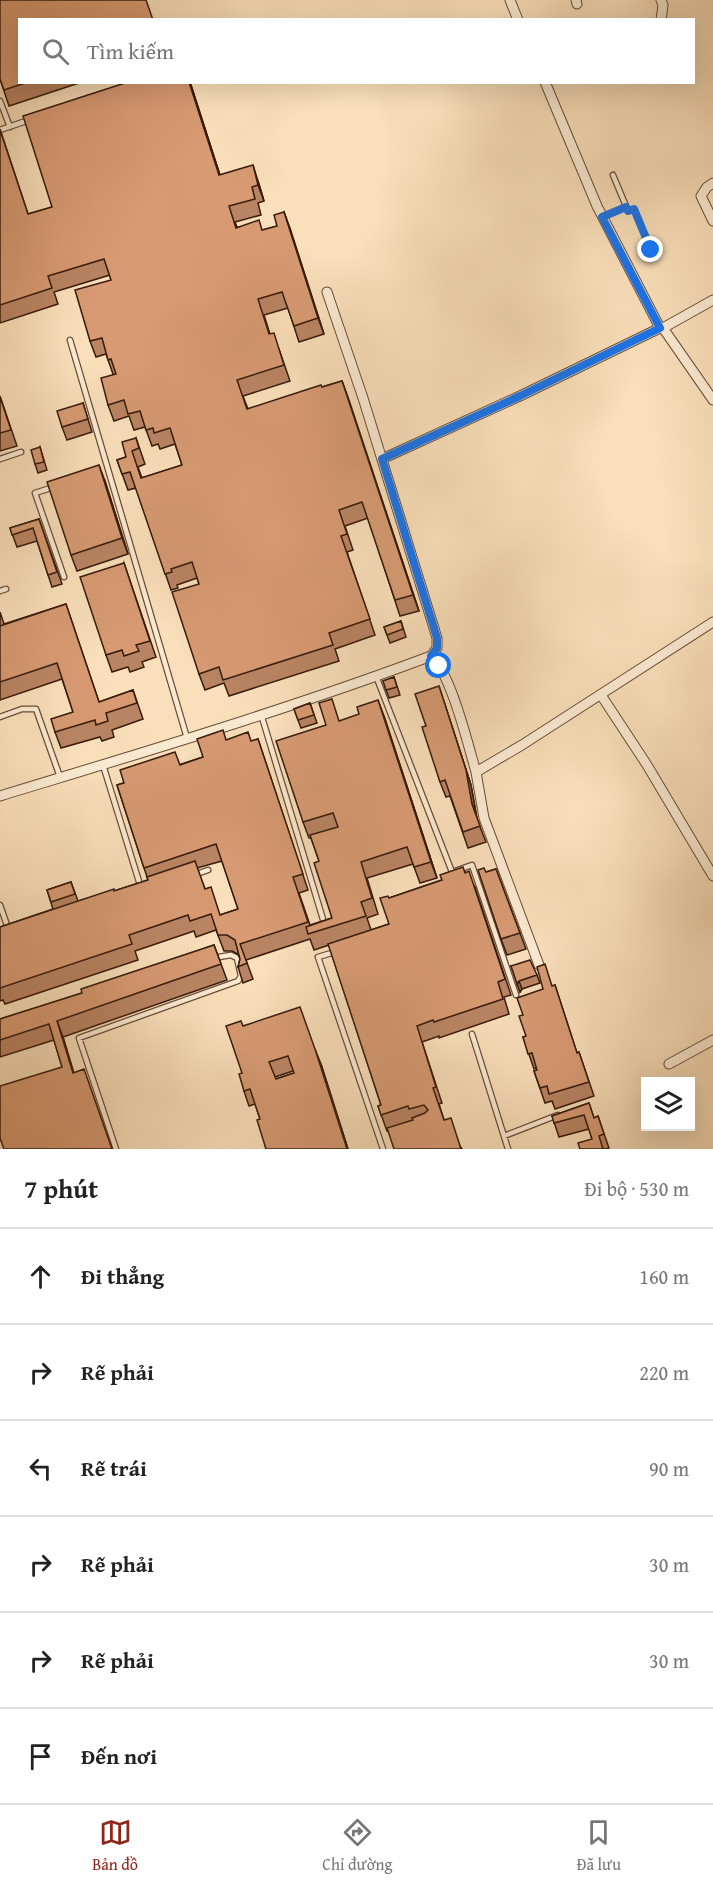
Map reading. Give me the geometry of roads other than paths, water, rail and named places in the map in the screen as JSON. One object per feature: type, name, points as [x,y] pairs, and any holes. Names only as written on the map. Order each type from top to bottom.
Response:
[{"type":"street","points":[[510,0],[517,18]]},
{"type":"street","points":[[661,18],[662,0]]},
{"type":"street","points":[[546,84],[602,217],[662,328],[710,389],[713,400]]},
{"type":"street","points":[[713,183],[706,187],[700,196],[713,221]]},
{"type":"street","points":[[0,796],[376,676],[431,656],[437,648],[437,638],[382,459],[327,292]]},
{"type":"street","points":[[382,459],[662,328],[713,300]]},
{"type":"street","points":[[476,772],[713,622]]},
{"type":"street","points":[[431,656],[445,678],[476,772],[484,818],[539,965]]},
{"type":"street","points":[[601,695],[647,765],[713,876]]},
{"type":"street","points":[[669,1064],[713,1040]]},
{"type":"lane","points":[[0,101],[10,127]]},
{"type":"lane","points":[[0,130],[32,119]]},
{"type":"lane","points":[[613,175],[628,211],[634,209],[651,250]]},
{"type":"lane","points":[[602,217],[626,207]]},
{"type":"lane","points":[[70,340],[187,738]]},
{"type":"lane","points":[[0,459],[21,452]]},
{"type":"lane","points":[[98,471],[108,467]]},
{"type":"lane","points":[[56,486],[35,493],[64,577]]},
{"type":"lane","points":[[0,591],[6,589]]},
{"type":"lane","points":[[376,676],[452,872],[472,865],[516,995]]},
{"type":"lane","points":[[0,717],[22,709],[36,709],[40,714],[60,777]]},
{"type":"lane","points":[[261,714],[325,926]]},
{"type":"lane","points":[[103,765],[142,892]]},
{"type":"lane","points":[[186,878],[208,870]]},
{"type":"lane","points":[[0,905],[10,934]]},
{"type":"lane","points":[[0,937],[21,931]]},
{"type":"lane","points":[[340,950],[318,957],[383,1149]]},
{"type":"lane","points":[[116,1149],[79,1038],[238,981],[241,975],[237,958],[231,955],[210,959]]},
{"type":"lane","points":[[471,1034],[508,1149]]},
{"type":"lane","points":[[504,1136],[569,1111]]},
{"type":"lane","points":[[381,1140],[390,1137]]}]
